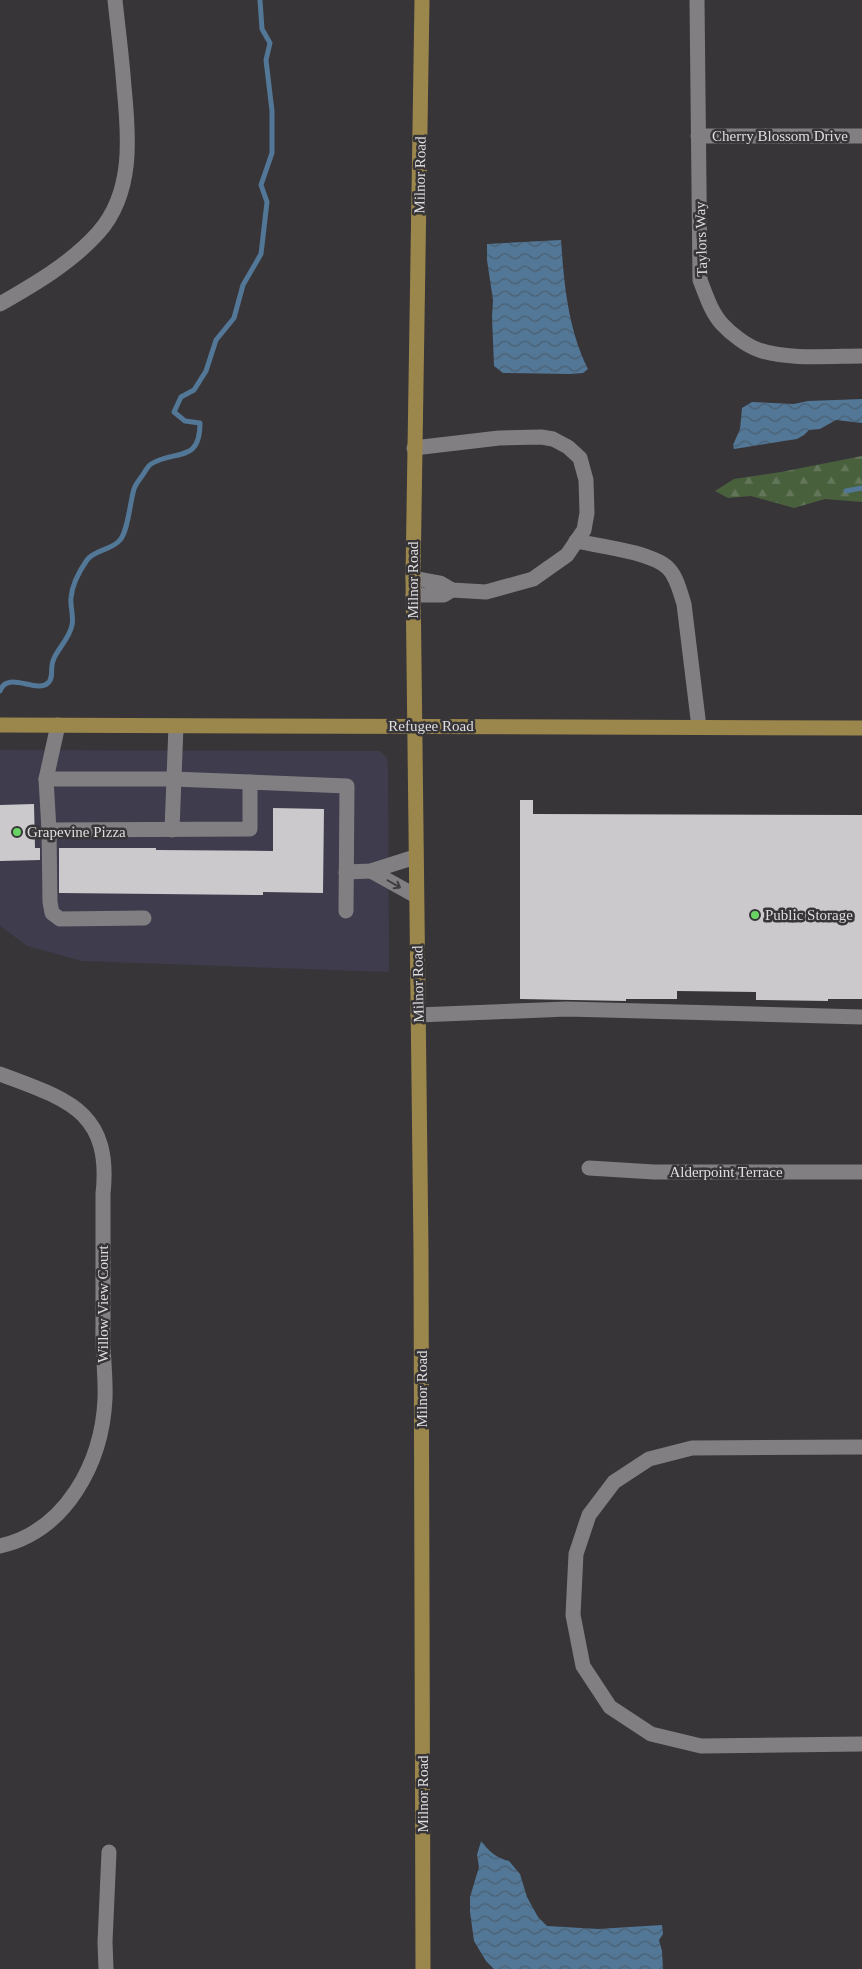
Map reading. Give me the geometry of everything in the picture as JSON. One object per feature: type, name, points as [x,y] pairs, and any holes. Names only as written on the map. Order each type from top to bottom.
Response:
[{"type":"main road","name":"Milnor Road","points":[[422,0],[413,595],[421,1250],[423,1969]]},
{"type":"main road","name":"Refugee Road","points":[[0,724],[862,728]]},
{"type":"street","points":[[0,304],[46,276],[81,250],[100,232],[120,193],[127,165],[128,124],[115,0]]},
{"type":"street","name":"Taylors Way","points":[[696,0],[700,280],[709,303],[722,324],[741,340],[760,350],[790,356],[862,356]]},
{"type":"street","name":"Cherry Blossom Drive","points":[[698,136],[862,136]]},
{"type":"street","points":[[413,578],[440,583],[452,590],[486,592],[533,579],[567,555],[584,530],[587,512],[586,480],[580,458],[554,439],[541,437],[499,438],[414,448]]},
{"type":"street","points":[[576,541],[623,550],[653,559],[669,568],[678,585],[684,604],[699,728]]},
{"type":"street","points":[[413,595],[444,595],[452,590]]},
{"type":"street","points":[[58,725],[46,778],[50,902],[52,913],[60,919],[144,918]]},
{"type":"street","points":[[172,830],[176,726]]},
{"type":"street","points":[[46,778],[174,779],[347,786],[346,911]]},
{"type":"street","points":[[49,830],[250,829],[250,782]]},
{"type":"street","points":[[346,872],[372,871],[415,857]]},
{"type":"street","points":[[372,871],[416,896]]},
{"type":"street","points":[[418,1015],[567,1009],[862,1017]]},
{"type":"street","name":"Willow View Court","points":[[0,1074],[63,1098],[81,1111],[98,1137],[106,1171],[103,1194],[102,1330],[105,1398],[98,1444],[82,1482],[66,1506],[49,1523],[30,1536],[0,1546]]},
{"type":"street","name":"Alderpoint Terrace","points":[[589,1168],[654,1172],[862,1172]]},
{"type":"street","points":[[862,1447],[692,1448],[649,1459],[614,1482],[590,1515],[576,1554],[573,1615],[582,1666],[610,1707],[651,1734],[700,1746],[862,1744]]},
{"type":"street","points":[[106,1969],[105,1933],[109,1852]]},
{"type":"shaded area","points":[[0,750],[380,751],[387,758],[388,764],[389,972],[82,961],[27,946],[0,926]]},
{"type":"green space","points":[[862,456],[862,502],[825,499],[794,508],[751,496],[728,498],[715,491],[734,479]]},
{"type":"water","points":[[561,240],[571,322],[588,369],[583,373],[570,374],[503,373],[494,366],[493,300],[487,260],[487,244]]},
{"type":"water","points":[[862,399],[862,423],[836,420],[820,429],[809,430],[797,439],[734,449],[733,445],[740,429],[742,408],[752,402],[794,404],[808,401]]},
{"type":"water","points":[[481,1841],[493,1854],[509,1861],[520,1874],[527,1897],[538,1917],[547,1926],[598,1929],[662,1925],[663,1934],[659,1940],[663,1969],[494,1969],[486,1961],[474,1941],[470,1912],[470,1897],[479,1867],[477,1855]]},
{"type":"building","points":[[520,800],[533,800],[533,814],[862,815],[862,999],[828,999],[828,1001],[756,1000],[756,992],[677,991],[677,999],[626,999],[626,1001],[520,999]]},
{"type":"building","name":"Grapevine Pizza","points":[[34,804],[35,848],[40,848],[40,860],[0,861],[0,805]]},
{"type":"building","points":[[273,808],[324,809],[323,893],[263,892],[263,895],[59,893],[59,848],[273,851]]},
{"type":"waterway","points":[[0,691],[9,682],[43,686],[50,681],[52,664],[70,630],[73,588],[84,564],[94,554],[117,543],[123,536],[134,489],[149,466],[160,460],[191,450],[196,445],[200,423],[185,421],[174,412],[181,397],[194,390],[206,371],[216,340],[234,318],[243,285],[261,254],[267,202],[261,185],[272,153],[272,111],[266,60],[270,43],[262,29],[260,0]]},
{"type":"waterway","points":[[846,491],[862,488]]},
{"type":"place","name":"Grapevine Pizza","points":[[17,832]]},
{"type":"place","name":"Public Storage","points":[[755,915]]}]
